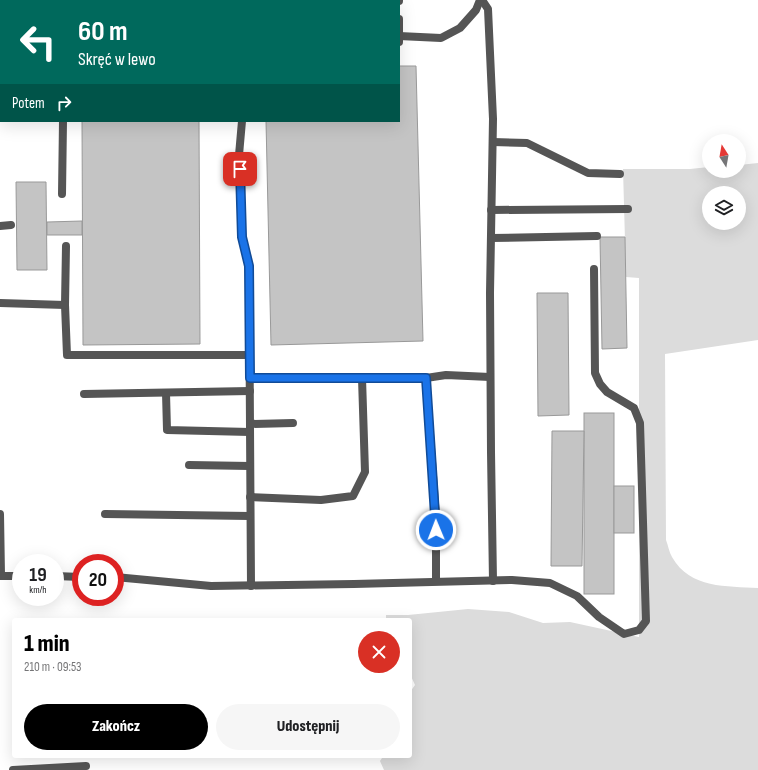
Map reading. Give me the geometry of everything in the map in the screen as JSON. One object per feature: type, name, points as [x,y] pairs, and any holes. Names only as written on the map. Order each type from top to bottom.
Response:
[{"type":"lane","points":[[400,36],[441,38],[460,28],[476,10],[481,0],[488,9],[493,119],[490,377],[493,582]]},
{"type":"lane","points":[[62,194],[63,122]]},
{"type":"lane","points":[[242,122],[239,155],[242,237],[249,266],[251,586]]},
{"type":"lane","points":[[493,142],[527,143],[588,172],[620,174]]},
{"type":"lane","points":[[491,210],[628,209]]},
{"type":"lane","points":[[0,226],[11,225]]},
{"type":"lane","points":[[491,238],[597,236]]},
{"type":"lane","points":[[66,246],[65,305],[67,355],[250,355]]},
{"type":"lane","points":[[124,578],[211,586],[493,582],[512,580],[550,583],[577,596],[599,617],[624,634],[639,630],[646,621],[640,423],[634,408],[607,392],[600,384],[595,373],[594,269]]},
{"type":"lane","points":[[0,303],[65,305]]},
{"type":"lane","points":[[250,378],[490,377]]},
{"type":"lane","points":[[250,497],[321,500],[353,496],[366,472],[362,378]]},
{"type":"lane","points":[[426,378],[436,517],[436,582]]},
{"type":"lane","points":[[84,394],[250,391]]},
{"type":"lane","points":[[166,393],[167,430],[250,428],[293,423]]},
{"type":"lane","points":[[189,465],[250,466]]},
{"type":"lane","points":[[0,514],[0,576],[12,576]]},
{"type":"lane","points":[[105,514],[250,516]]},
{"type":"lane","points":[[13,770],[86,766]]},
{"type":"shaded area","points":[[758,163],[758,340],[665,354],[666,540],[670,553],[680,567],[689,575],[699,580],[722,586],[758,588],[758,770],[384,770],[380,761],[382,758],[412,758],[412,689],[415,685],[412,678],[412,618],[386,618],[386,615],[408,615],[468,609],[509,612],[543,623],[570,622],[639,637],[639,278],[626,277],[623,169],[702,168],[702,178],[746,178],[746,164]]},
{"type":"building","points":[[400,66],[416,66],[423,341],[271,345],[266,122],[400,122]]},
{"type":"building","points":[[82,122],[199,122],[200,344],[83,345]]},
{"type":"building","points":[[16,182],[46,182],[47,270],[17,270]]},
{"type":"building","points":[[82,221],[82,235],[47,235],[47,222]]},
{"type":"building","points":[[600,237],[625,237],[627,348],[602,349]]},
{"type":"building","points":[[537,293],[568,293],[569,415],[538,416]]},
{"type":"building","points":[[584,413],[614,413],[614,594],[584,594]]},
{"type":"building","points":[[552,431],[584,431],[582,566],[551,566]]},
{"type":"building","points":[[614,486],[634,486],[634,533],[614,533]]},
{"type":"route","points":[[240,169],[242,237],[249,266],[250,378],[426,378],[436,530]]}]
